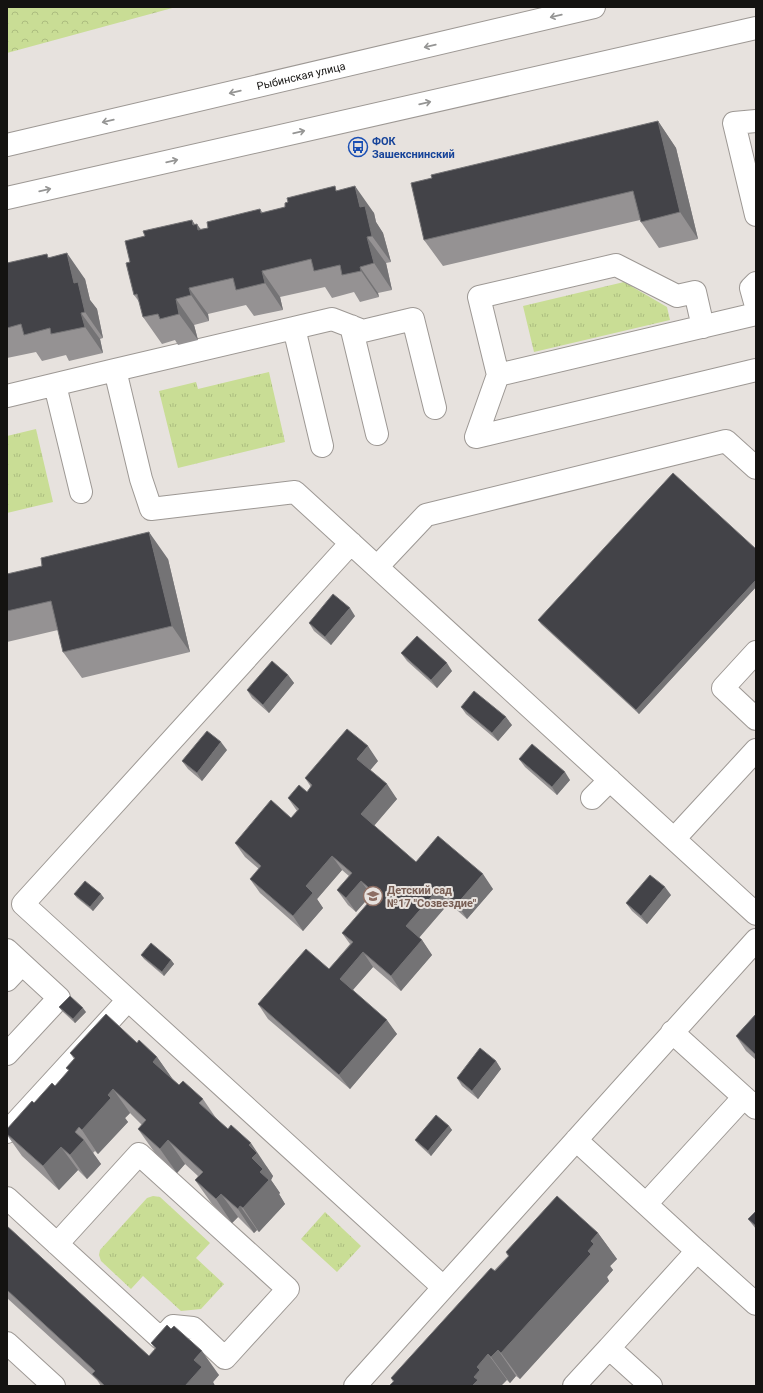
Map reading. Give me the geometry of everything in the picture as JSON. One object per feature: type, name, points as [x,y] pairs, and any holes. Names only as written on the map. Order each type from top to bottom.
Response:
[{"type":"main road","name":"Рыбинская улица","points":[[7,145],[594,7]]},
{"type":"main road","points":[[7,198],[756,28]]},
{"type":"main road","points":[[756,121],[734,123],[756,215]]},
{"type":"main road","points":[[704,327],[695,292],[676,296],[616,265],[479,297],[498,375],[476,437],[756,370]]},
{"type":"main road","points":[[756,283],[751,288],[756,306]]},
{"type":"main road","points":[[498,375],[756,314]]},
{"type":"main road","points":[[7,396],[332,319],[363,331],[413,319],[435,408]]},
{"type":"main road","points":[[351,326],[377,434]]},
{"type":"main road","points":[[294,328],[322,446]]},
{"type":"main road","points":[[115,370],[141,479],[152,509],[295,492],[756,914]]},
{"type":"main road","points":[[55,384],[81,492]]},
{"type":"main road","points":[[377,567],[426,515],[726,441],[756,468]]},
{"type":"main road","points":[[351,543],[23,904],[443,1287]]},
{"type":"main road","points":[[756,652],[722,688],[756,719]]},
{"type":"main road","points":[[674,839],[756,750]]},
{"type":"main road","points":[[592,798],[610,780]]},
{"type":"main road","points":[[355,1386],[756,940]]},
{"type":"main road","points":[[7,980],[14,957],[59,998],[7,1054]]},
{"type":"main road","points":[[7,1132],[128,1000]]},
{"type":"main road","points":[[646,1204],[750,1103],[672,1032]]},
{"type":"main road","points":[[576,1140],[756,1304]]},
{"type":"main road","points":[[7,1198],[57,1244],[161,1339],[173,1326],[193,1328],[225,1358],[288,1289],[139,1154],[57,1244]]},
{"type":"main road","points":[[574,1386],[697,1251]]},
{"type":"main road","points":[[7,1343],[54,1386]]},
{"type":"main road","points":[[609,1348],[651,1386]]},
{"type":"green space","points":[[7,7],[176,7],[7,53]]},
{"type":"green space","points":[[624,282],[667,307],[670,320],[534,352],[523,306]]},
{"type":"green space","points":[[269,372],[285,442],[178,468],[159,391],[196,382],[198,389]]},
{"type":"green space","points":[[36,429],[53,502],[7,513],[7,436]]},
{"type":"green space","points":[[153,1196],[160,1197],[210,1243],[196,1258],[224,1284],[201,1309],[181,1311],[143,1276],[131,1289],[101,1261],[99,1255],[100,1250],[147,1198]]},
{"type":"green space","points":[[325,1212],[361,1246],[337,1272],[301,1239]]},
{"type":"building","points":[[658,121],[680,212],[641,222],[633,191],[424,240],[411,183],[432,178],[431,175]]},
{"type":"building","points":[[335,186],[336,191],[355,186],[360,207],[365,206],[372,236],[367,237],[374,263],[360,267],[361,271],[342,275],[340,265],[314,271],[311,259],[262,271],[265,283],[236,290],[233,278],[189,288],[191,295],[176,299],[179,314],[160,319],[158,314],[143,317],[137,294],[134,295],[126,263],[130,262],[125,241],[145,236],[143,231],[192,220],[193,225],[197,224],[198,230],[208,228],[207,222],[260,209],[261,213],[285,207],[285,203],[288,202],[287,198]]},
{"type":"building","points":[[67,253],[74,283],[78,282],[85,312],[81,313],[85,327],[51,334],[50,328],[24,335],[21,324],[7,328],[7,263],[47,254],[48,258]]},
{"type":"building","points":[[673,473],[756,549],[756,580],[636,710],[538,620]]},
{"type":"building","points":[[149,532],[172,626],[63,652],[51,601],[7,611],[7,574],[42,566],[41,558]]},
{"type":"building","points":[[333,594],[350,608],[325,637],[309,623]]},
{"type":"building","points":[[417,636],[447,663],[431,680],[401,653]]},
{"type":"building","points":[[272,661],[288,675],[263,705],[247,690]]},
{"type":"building","points":[[474,691],[506,717],[492,733],[461,707]]},
{"type":"building","points":[[347,729],[368,746],[357,759],[387,784],[361,814],[416,862],[438,836],[483,874],[457,904],[439,888],[406,926],[422,940],[391,976],[363,952],[340,979],[387,1020],[339,1075],[258,1004],[306,949],[329,969],[353,942],[342,933],[376,894],[361,881],[346,898],[337,890],[352,873],[332,856],[306,886],[313,893],[293,916],[250,879],[261,866],[235,843],[271,800],[291,818],[299,809],[288,798],[299,785],[307,792],[312,785],[305,778]]},
{"type":"building","points":[[207,731],[221,742],[197,773],[182,761]]},
{"type":"building","points":[[532,744],[565,772],[552,787],[519,759]]},
{"type":"building","points":[[650,875],[665,887],[641,916],[626,903]]},
{"type":"building","points":[[85,881],[101,894],[90,907],[74,894]]},
{"type":"building","points":[[151,943],[171,960],[162,972],[141,955]]},
{"type":"building","points":[[70,996],[83,1008],[73,1019],[59,1007]]},
{"type":"building","points":[[106,1014],[137,1043],[139,1040],[157,1057],[153,1062],[179,1085],[183,1081],[203,1099],[199,1103],[228,1129],[231,1125],[251,1143],[249,1145],[257,1153],[252,1158],[263,1169],[260,1172],[269,1180],[243,1208],[240,1206],[238,1209],[221,1194],[216,1199],[195,1180],[203,1172],[168,1140],[160,1149],[138,1129],[146,1120],[113,1089],[108,1095],[111,1098],[82,1130],[79,1127],[75,1132],[84,1140],[70,1155],[61,1147],[43,1166],[7,1134],[7,1129],[32,1101],[34,1103],[52,1083],[55,1086],[69,1070],[66,1068],[75,1058],[70,1053]]},
{"type":"building","points":[[756,1014],[756,1055],[736,1036]]},
{"type":"building","points":[[480,1048],[496,1061],[472,1091],[457,1078]]},
{"type":"building","points":[[436,1115],[449,1126],[428,1151],[415,1140]]},
{"type":"building","points":[[557,1196],[598,1233],[591,1241],[594,1244],[588,1251],[591,1254],[501,1353],[498,1350],[491,1357],[488,1354],[477,1367],[480,1370],[474,1377],[478,1380],[472,1386],[389,1386],[394,1381],[391,1378],[491,1268],[495,1271],[509,1256],[506,1252]]},
{"type":"building","points":[[756,1211],[756,1226],[748,1219]]},
{"type":"building","points":[[7,1226],[149,1356],[156,1348],[151,1343],[167,1325],[171,1329],[174,1326],[202,1351],[194,1360],[202,1367],[185,1386],[105,1386],[92,1374],[95,1371],[7,1290]]},
{"type":"place","name":"ФОК Зашекснинский","points":[[358,147]]},
{"type":"place","name":"Детский сад №17 \"Созвездие\"","points":[[373,896]]}]
